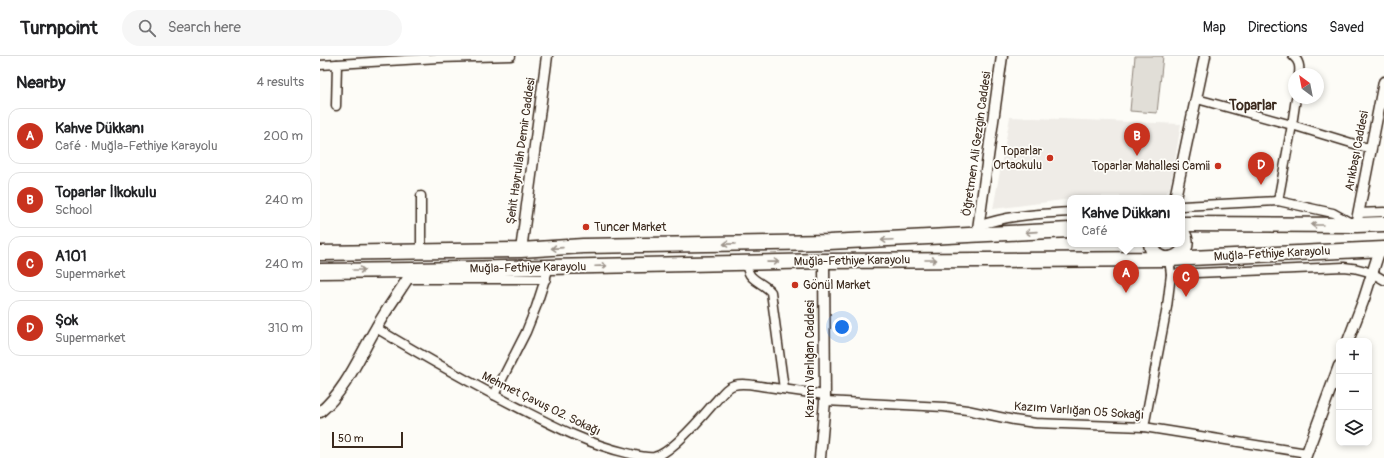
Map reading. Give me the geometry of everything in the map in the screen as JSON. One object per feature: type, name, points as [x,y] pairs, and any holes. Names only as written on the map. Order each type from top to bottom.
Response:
[{"type":"highway","points":[[1185,224],[1357,219],[1384,224]]},
{"type":"highway","name":"Muğla-Fethiye Karayolu","points":[[320,253],[521,250],[584,246],[829,242],[977,231],[1067,230]]},
{"type":"highway","points":[[1152,247],[1158,256],[1169,260],[1183,251],[1184,247]]},
{"type":"highway","name":"Muğla-Fethiye Karayolu","points":[[320,270],[411,274],[547,273],[746,263],[824,261],[1169,260],[1382,249]]},
{"type":"street","points":[[320,65],[511,56]]},
{"type":"street","name":"Şehit Hayrullah Demir Caddesi","points":[[521,250],[546,56]]},
{"type":"street","name":"Öğretmen Ali Gezgin Caddesi","points":[[977,231],[1002,56]]},
{"type":"street","points":[[1176,195],[1205,56]]},
{"type":"street","points":[[1293,56],[1298,61],[1300,68]]},
{"type":"street","points":[[336,106],[337,64]]},
{"type":"street","name":"Arıkbaşı Caddesi","points":[[1357,219],[1384,82]]},
{"type":"street","points":[[1197,99],[1292,125],[1371,149]]},
{"type":"street","points":[[1278,201],[1295,104]]},
{"type":"street","points":[[420,252],[421,196]]},
{"type":"street","points":[[1185,206],[1278,201],[1357,219],[1384,212]]},
{"type":"street","points":[[977,231],[990,221],[1010,217],[1067,212]]},
{"type":"street","points":[[1349,338],[1382,249]]},
{"type":"street","points":[[1144,427],[1167,307],[1171,274],[1169,260]]},
{"type":"street","name":"Kazım Varlığan Caddesi","points":[[820,458],[825,398],[824,261]]},
{"type":"street","points":[[746,263],[752,278],[768,288],[771,292],[784,389]]},
{"type":"street","points":[[1171,274],[1344,267],[1358,268],[1373,272],[1384,280]]},
{"type":"street","points":[[494,395],[526,332],[547,273]]},
{"type":"street","points":[[320,412],[332,401],[342,387],[376,328],[411,274]]},
{"type":"street","name":"Mehmet Çavuş 02. Sokağı","points":[[376,328],[428,359],[563,431],[600,446],[645,457],[655,457],[663,453],[687,433],[729,387]]},
{"type":"street","points":[[1306,456],[1336,374]]},
{"type":"street","name":"Kazım Varlığan 05 Sokağı","points":[[729,387],[743,384],[784,389],[825,398],[944,407],[1035,423],[1144,427],[1306,456]]},
{"type":"shaded area","points":[[1135,56],[1163,56],[1157,113],[1130,111]]},
{"type":"shaded area","points":[[1010,117],[1181,124],[1170,188],[1165,195],[1067,195],[1067,199],[993,209]]},
{"type":"place","name":"Toparlar İlkokulu","points":[[1137,156]]},
{"type":"place","name":"Toparlar Ortaokulu","points":[[1050,158]]},
{"type":"place","name":"Toparlar Mahallesi Camii","points":[[1218,166]]},
{"type":"place","name":"Şok","points":[[1261,185]]},
{"type":"place","name":"Tuncer Market","points":[[586,227]]},
{"type":"place","name":"Gönül Market","points":[[795,285]]},
{"type":"place","name":"Kahve Dükkanı","points":[[1126,293]]},
{"type":"place","name":"A101","points":[[1186,297]]},
{"type":"district","name":"Toparlar","points":[[1253,105]]}]
